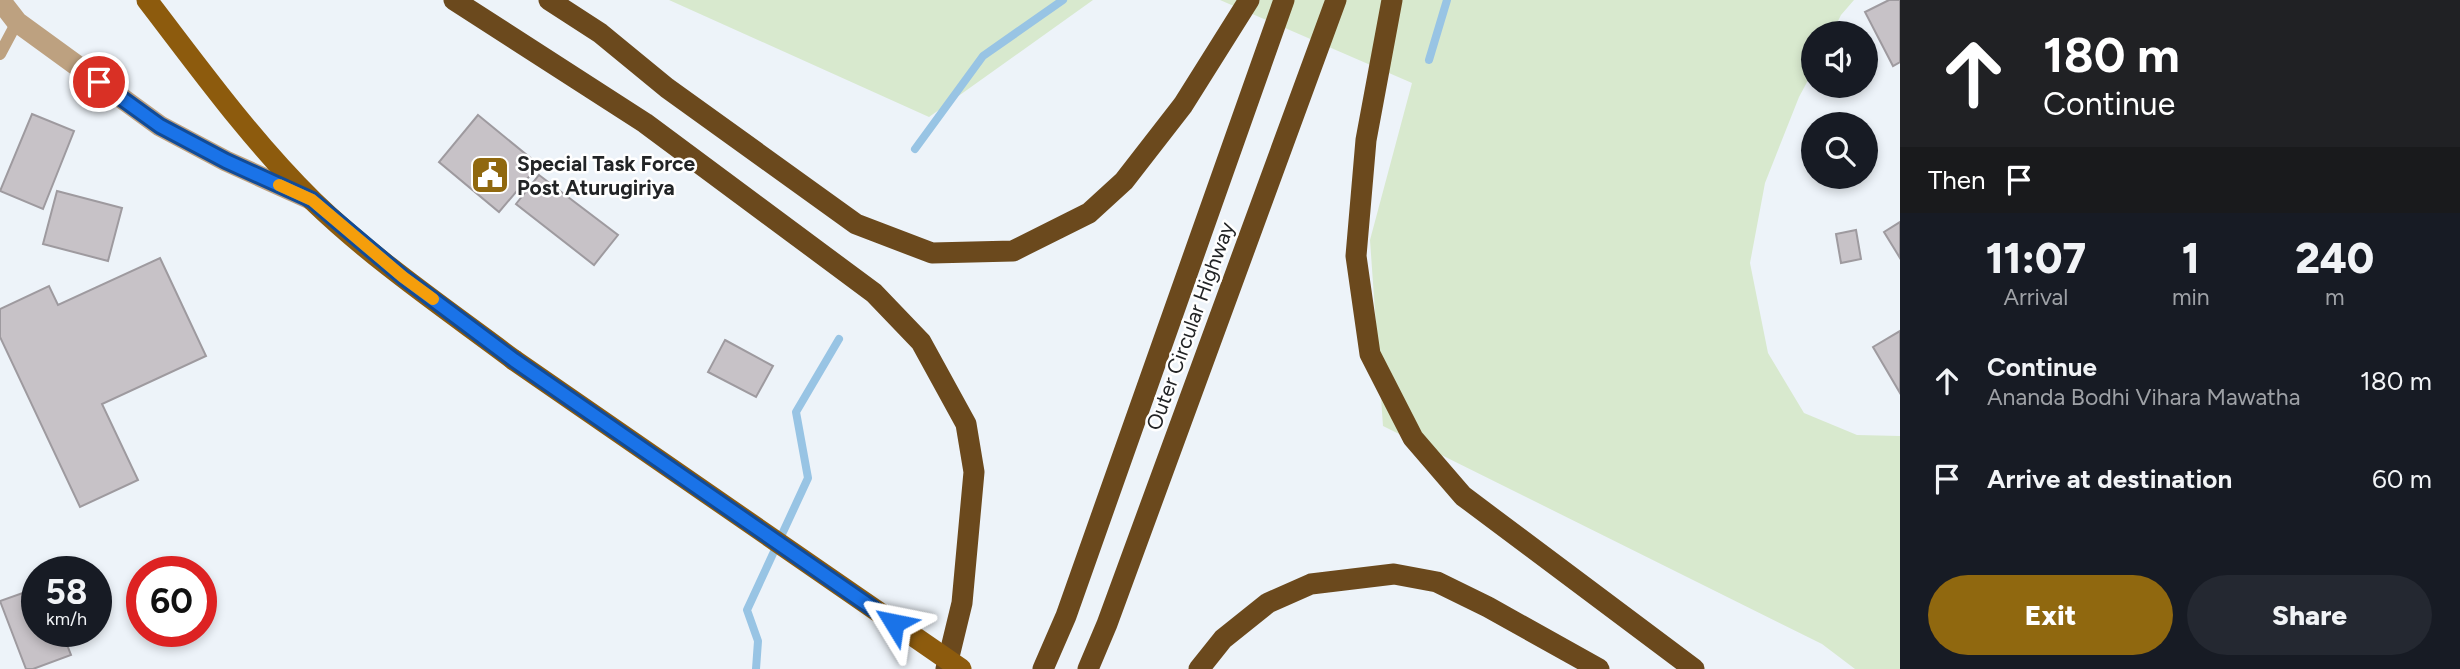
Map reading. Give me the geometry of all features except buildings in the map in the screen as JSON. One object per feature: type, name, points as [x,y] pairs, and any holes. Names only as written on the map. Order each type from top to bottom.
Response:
[{"type":"highway","points":[[454,0],[645,123],[874,293],[921,342],[966,425],[974,472],[962,603],[946,669]]},
{"type":"highway","points":[[548,0],[600,33],[667,88],[856,224],[932,253],[1013,251],[1089,213],[1124,181],[1182,105],[1249,0]]},
{"type":"highway","name":"Outer Circular Highway","points":[[1043,669],[1070,603],[1284,0]]},
{"type":"highway","name":"Outer Circular Highway","points":[[1088,669],[1107,624],[1336,0]]},
{"type":"highway","points":[[1392,0],[1366,140],[1356,256],[1370,354],[1413,438],[1463,496],[1695,669]]},
{"type":"highway","points":[[1199,669],[1223,639],[1268,603],[1311,584],[1394,574],[1437,582],[1488,607],[1599,669]]},
{"type":"main road","points":[[146,0],[260,145],[312,200],[403,277],[514,360],[961,669]]},
{"type":"street","points":[[0,0],[17,22],[160,126],[226,161],[312,200]]},
{"type":"lane","points":[[0,54],[17,22]]},
{"type":"green space","points":[[669,0],[1093,0],[929,117]]},
{"type":"green space","points":[[1220,0],[1854,0],[1838,21],[1801,21],[1801,93],[1765,183],[1750,263],[1768,353],[1804,413],[1857,435],[1900,436],[1900,669],[1855,669],[1822,644],[1383,426],[1370,240],[1412,83]]},
{"type":"waterway","points":[[915,149],[983,56],[1063,0]]},
{"type":"waterway","points":[[1429,60],[1447,0]]},
{"type":"waterway","points":[[756,669],[758,641],[747,610],[808,478],[796,412],[839,339]]},
{"type":"slow traffic","points":[[279,185],[312,200],[433,299]]},
{"type":"place","name":"Special Task Force Post Aturugiriya","points":[[490,175]]},
{"type":"route","points":[[99,82],[160,126],[226,161],[312,200],[403,277],[514,360],[894,623]]}]
